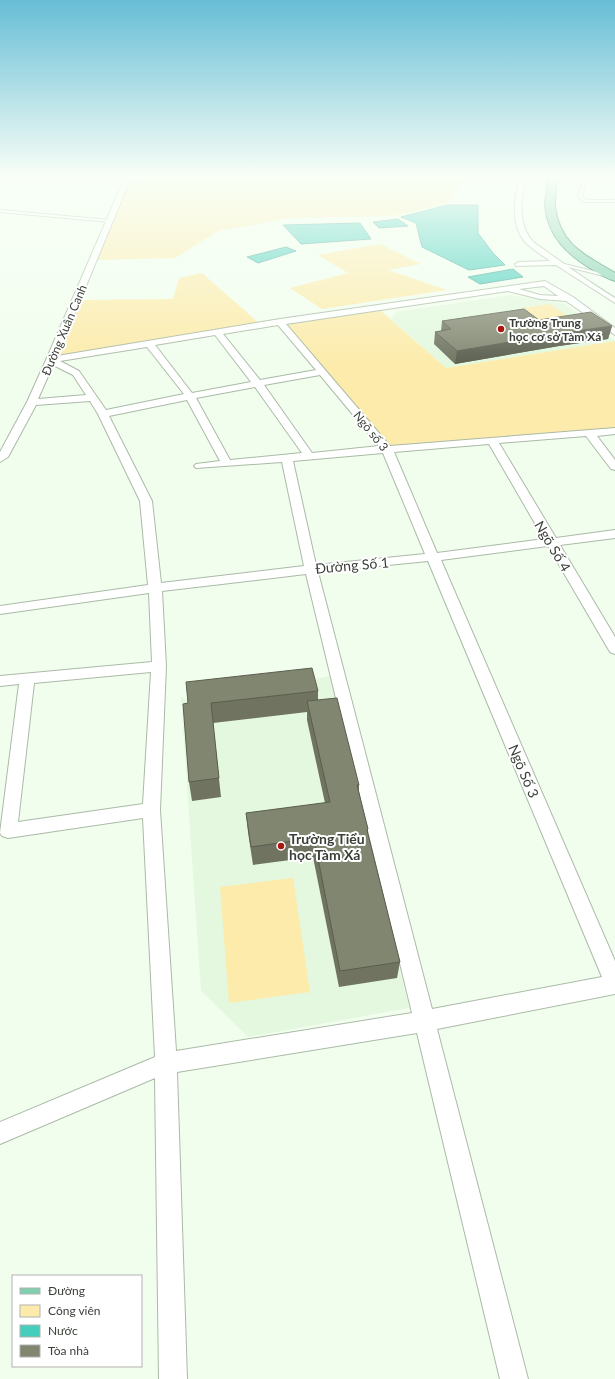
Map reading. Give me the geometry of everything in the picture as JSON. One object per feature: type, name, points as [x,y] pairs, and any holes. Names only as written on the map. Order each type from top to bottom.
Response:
[{"type":"main road","points":[[560,239],[566,248],[614,278]]},
{"type":"street","name":"Đường Xuân Canh","points":[[0,458],[3,457],[32,402],[102,239]]},
{"type":"street","points":[[527,239],[557,263],[615,301]]},
{"type":"street","points":[[519,264],[557,263]]},
{"type":"street","points":[[51,360],[280,322],[545,283],[570,299],[615,332]]},
{"type":"street","points":[[506,288],[540,297],[570,299]]},
{"type":"street","name":"Ngõ số 3","points":[[280,322],[387,449],[433,557]]},
{"type":"street","points":[[216,332],[258,384],[309,456]]},
{"type":"street","points":[[149,344],[190,396],[227,464]]},
{"type":"street","points":[[51,360],[76,373],[103,414],[146,501],[155,588],[159,666],[151,810],[166,1063],[173,1379]]},
{"type":"street","points":[[103,414],[190,396],[322,372]]},
{"type":"street","points":[[32,402],[92,398]]},
{"type":"street","points":[[200,466],[387,449],[493,442],[615,431]]},
{"type":"street","points":[[590,434],[615,467]]},
{"type":"street","name":"Ngõ Số 4","points":[[493,442],[615,649]]},
{"type":"street","points":[[287,459],[311,569],[514,1379]]},
{"type":"street","name":"Đường Số 1","points":[[0,610],[155,588],[311,569],[433,557],[550,541],[615,534]]},
{"type":"street","name":"Ngõ Số 3","points":[[433,557],[615,984]]},
{"type":"street","points":[[0,681],[159,666]]},
{"type":"street","points":[[27,678],[8,831],[151,810]]},
{"type":"street","points":[[0,1133],[166,1063],[424,1021],[615,984]]},
{"type":"lane","points":[[557,263],[614,278]]},
{"type":"shaded area","name":"Trường Trung học cơ sở Tàm Xá","points":[[510,295],[565,304],[615,341],[446,368],[391,319],[396,312]]},
{"type":"shaded area","name":"Trường Tiểu học Tàm Xá","points":[[330,676],[409,1008],[248,1037],[201,991],[181,697],[189,701]]},
{"type":"green space","points":[[103,239],[205,239],[175,258],[94,260]]},
{"type":"green space","points":[[380,244],[421,264],[388,270],[447,290],[322,309],[290,288],[348,273],[318,255]]},
{"type":"green space","points":[[202,273],[261,325],[51,360],[77,300],[173,299],[179,278]]},
{"type":"green space","points":[[550,304],[576,322],[547,327],[523,308]]},
{"type":"green space","points":[[380,310],[446,368],[615,341],[615,428],[387,449],[280,322]]},
{"type":"green space","points":[[293,878],[310,992],[229,1003],[220,887]]},
{"type":"water","points":[[297,239],[366,239],[301,244]]},
{"type":"water","points":[[420,239],[483,239],[493,253],[505,265],[469,270],[422,247]]},
{"type":"water","points":[[286,247],[296,251],[258,263],[247,257]]},
{"type":"water","points":[[513,269],[523,277],[480,284],[468,277]]},
{"type":"building","points":[[524,309],[539,320],[591,312],[612,326],[457,351],[435,332],[451,329],[442,321]]},
{"type":"building","points":[[312,668],[318,691],[211,703],[219,778],[189,782],[183,704],[188,703],[186,682]]},
{"type":"building","points":[[337,698],[359,785],[357,785],[367,830],[400,962],[340,971],[314,838],[251,847],[246,813],[330,802],[307,701]]},
{"type":"place","name":"Trường Trung học cơ sở Tàm Xá","points":[[501,329]]},
{"type":"place","name":"Trường Tiểu học Tàm Xá","points":[[281,846]]}]
